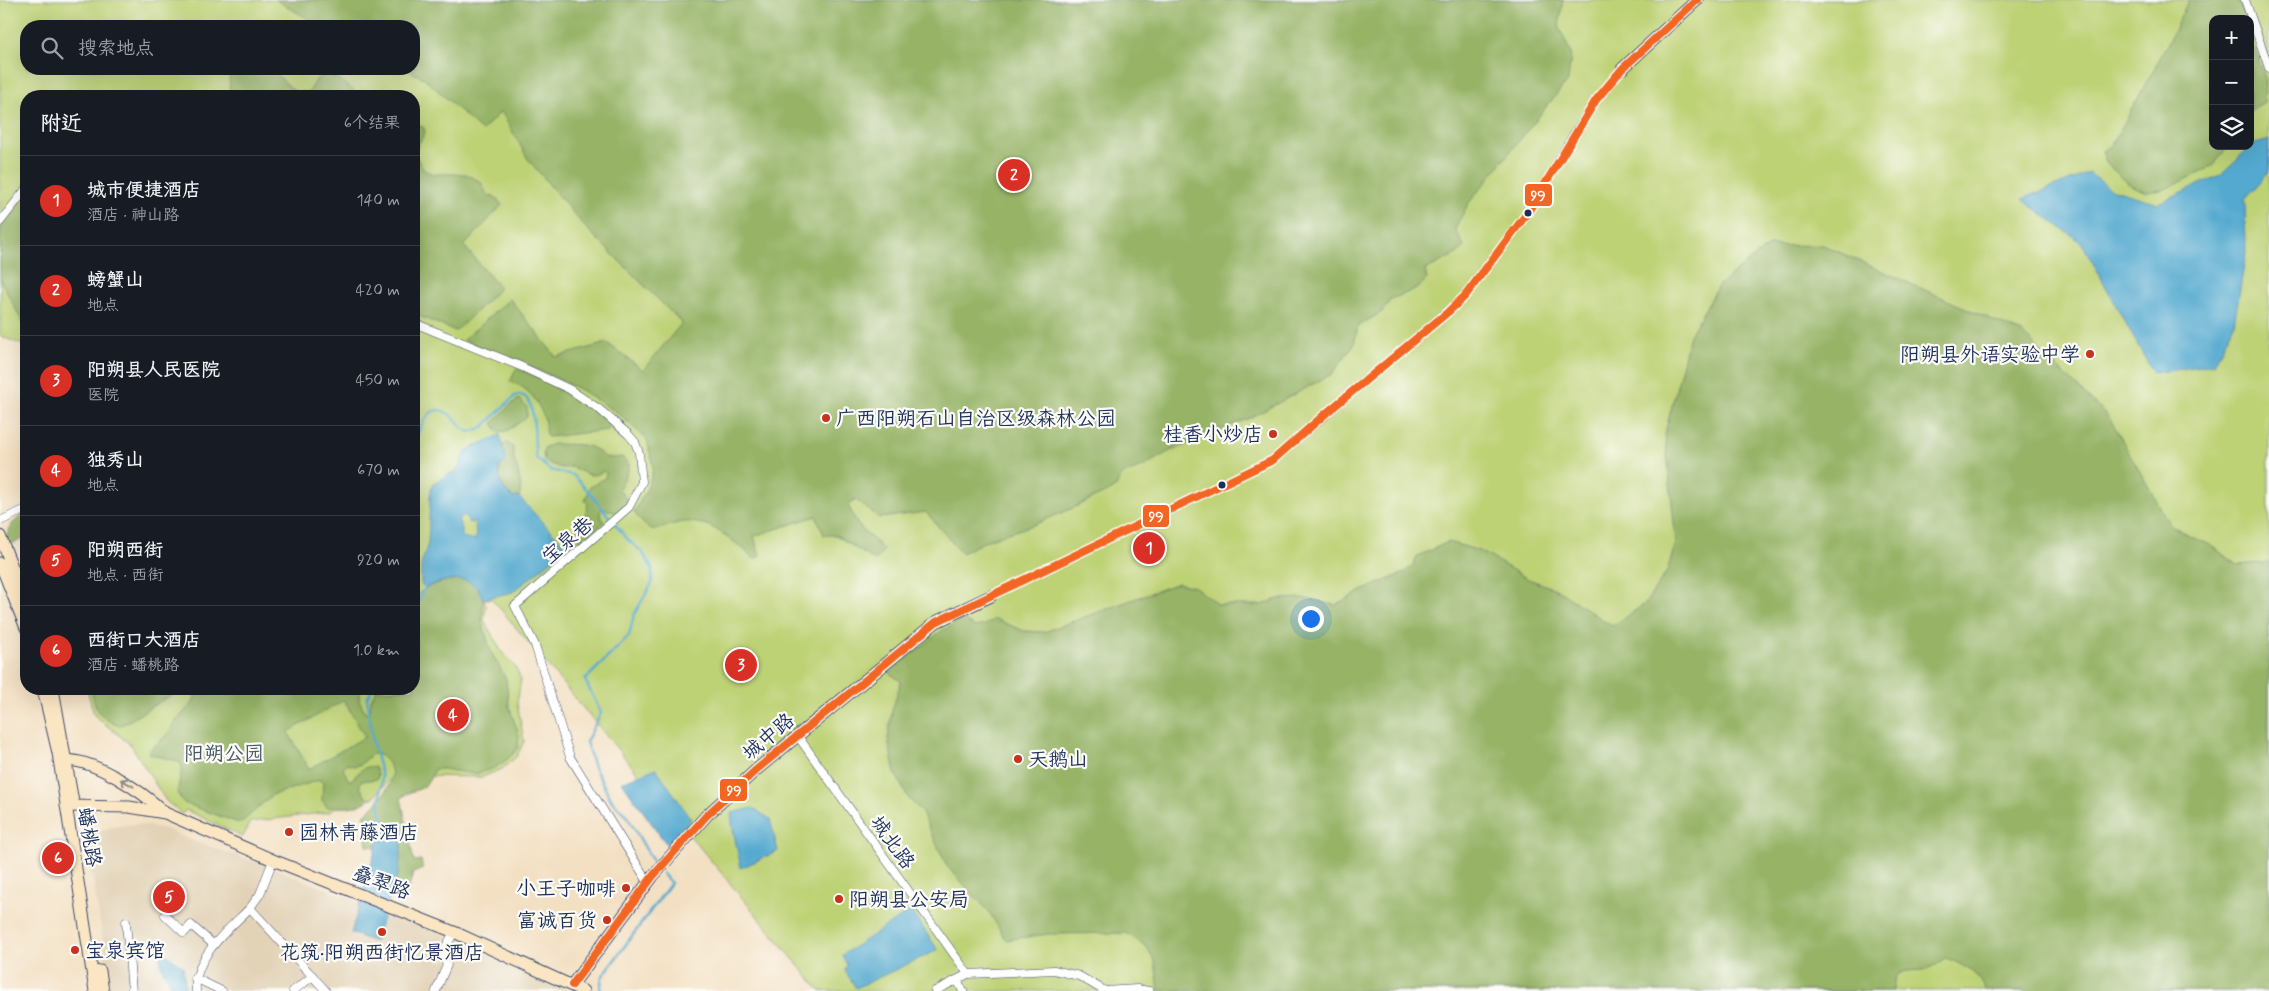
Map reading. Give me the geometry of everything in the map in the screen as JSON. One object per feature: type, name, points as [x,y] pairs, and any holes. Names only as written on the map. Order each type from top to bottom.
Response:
[{"type":"street","points":[[991,596],[1273,460],[1465,296],[1528,212],[1596,100],[1622,69],[1697,0]]},
{"type":"street","points":[[2245,0],[2269,68]]},
{"type":"street","points":[[0,222],[20,197]]},
{"type":"street","name":"宝泉巷","points":[[420,325],[569,389],[599,409],[635,442],[641,463],[642,482],[629,507],[515,606],[535,645],[570,757],[650,879]]},
{"type":"street","points":[[0,521],[20,512]]},
{"type":"street","points":[[0,536],[20,587]]},
{"type":"street","points":[[0,563],[20,613]]},
{"type":"street","name":"城中路","points":[[570,988],[650,879],[706,816],[797,735],[936,622],[991,596]]},
{"type":"street","name":"蟠桃路","points":[[46,695],[63,761]]},
{"type":"street","name":"蟠桃路","points":[[54,695],[95,991]]},
{"type":"street","name":"城北路","points":[[797,735],[968,974]]},
{"type":"street","points":[[63,761],[92,767],[129,784],[146,795],[165,813]]},
{"type":"street","points":[[70,806],[129,807],[165,813]]},
{"type":"street","name":"蟠桃路","points":[[70,806],[103,991]]},
{"type":"street","name":"叠翠路","points":[[165,813],[273,860],[454,932],[570,988],[583,991]]},
{"type":"street","points":[[196,991],[195,978],[204,958],[250,908],[260,894],[273,860]]},
{"type":"street","points":[[250,908],[326,991]]},
{"type":"street","points":[[165,915],[184,933],[192,925],[214,946]]},
{"type":"street","points":[[126,922],[132,991]]},
{"type":"street","points":[[436,991],[447,965],[442,954],[454,932]]},
{"type":"street","points":[[937,990],[968,974],[1054,970],[1079,976],[1104,991],[1137,989],[1149,991]]},
{"type":"street","points":[[293,991],[313,976]]},
{"type":"street","points":[[195,978],[222,991]]},
{"type":"street","points":[[957,980],[962,991]]},
{"type":"shaded area","points":[[138,824],[166,829],[190,840],[256,862],[447,935],[439,954],[444,964],[433,991],[111,991],[88,848],[91,838],[97,832],[111,827]]},
{"type":"shaded area","points":[[453,938],[569,991],[439,991],[445,954]]},
{"type":"green space","points":[[0,0],[2269,0],[2269,991],[820,991],[492,599],[484,599],[486,606],[484,620],[501,651],[516,668],[521,680],[517,703],[524,741],[517,756],[502,769],[482,777],[414,776],[389,780],[373,798],[342,803],[329,812],[250,822],[243,837],[186,810],[182,814],[166,801],[131,745],[94,715],[89,695],[420,695],[420,90],[20,90],[20,344],[0,336]]},
{"type":"green space","name":"广西阳朔石山自治区级森林公园","points":[[276,0],[1563,0],[1559,27],[1571,54],[1568,80],[1468,204],[1455,229],[1464,246],[1458,253],[1425,270],[1427,279],[1417,289],[1391,299],[1382,312],[1358,326],[1354,344],[1332,374],[1252,417],[1168,452],[1144,466],[1122,475],[1115,488],[1033,525],[990,539],[961,553],[926,512],[879,518],[855,499],[848,505],[858,525],[884,550],[875,561],[836,535],[824,535],[816,516],[754,536],[760,556],[754,559],[730,538],[709,526],[685,522],[657,529],[647,526],[634,512],[646,491],[652,474],[653,466],[647,440],[618,413],[579,389],[548,374],[463,340],[510,299],[556,357],[607,343],[643,370],[682,323],[584,226],[528,159],[501,111],[482,131],[424,78],[417,75],[420,75],[420,20],[310,20]]},
{"type":"green space","points":[[2189,0],[2238,0],[2244,15],[2209,15],[2209,150],[2225,150],[2213,166],[2163,190],[2147,192],[2130,185],[2106,163],[2102,151],[2112,145],[2166,47]]},
{"type":"green space","points":[[2254,47],[2265,78],[2264,102],[2254,108]]},
{"type":"green space","points":[[229,75],[277,75],[293,90],[230,90]]},
{"type":"green space","points":[[325,75],[338,79],[353,90],[310,90],[317,79]]},
{"type":"green space","points":[[420,126],[424,128],[425,132],[420,142]]},
{"type":"green space","points":[[420,163],[424,170],[433,174],[466,174],[481,182],[487,195],[494,196],[502,205],[464,246],[500,288],[456,331],[420,316]]},
{"type":"green space","points":[[20,201],[20,317],[0,279],[0,236],[2,224]]},
{"type":"green space","points":[[1823,245],[2022,333],[2110,419],[2170,525],[2210,545],[2238,565],[2269,562],[2269,991],[1985,991],[1980,980],[1970,970],[1945,958],[1930,968],[1900,974],[1896,977],[1893,991],[1159,991],[1155,962],[1147,947],[1126,933],[1048,934],[1006,940],[990,913],[947,866],[921,811],[908,798],[895,773],[888,739],[892,711],[901,681],[889,673],[941,631],[964,620],[974,627],[985,625],[995,619],[1024,631],[1044,632],[1178,583],[1195,587],[1219,605],[1262,605],[1278,599],[1302,598],[1335,605],[1372,586],[1404,573],[1412,566],[1418,556],[1448,542],[1480,551],[1528,579],[1556,589],[1612,626],[1645,604],[1667,571],[1676,543],[1665,433],[1690,335],[1718,286],[1768,246]]},
{"type":"green space","points":[[516,369],[542,379],[577,398],[610,422],[608,430],[548,437],[543,416],[533,397],[517,384],[510,382]]},
{"type":"green space","points":[[519,399],[527,407],[527,417],[507,431],[498,432],[493,423],[510,405]]},
{"type":"green space","points":[[507,443],[513,447],[520,485],[519,497],[513,498],[505,490],[499,478],[503,454],[502,446]]},
{"type":"green space","points":[[554,444],[590,447],[606,457],[622,457],[629,464],[628,471],[619,489],[626,499],[627,505],[617,513],[605,509],[601,510],[600,514],[604,522],[580,541],[574,535],[585,516],[588,504],[585,501],[590,487],[605,478],[606,473],[604,471],[592,475],[573,467],[562,468],[555,466],[544,460],[543,452],[545,447]]},
{"type":"green space","points":[[20,517],[20,540],[8,545],[6,537],[11,525]]},
{"type":"green space","name":"阳朔公园","points":[[456,578],[469,581],[478,587],[483,599],[482,622],[491,652],[506,679],[509,706],[519,735],[518,748],[510,757],[495,768],[475,774],[434,769],[424,787],[401,798],[414,861],[421,860],[423,869],[413,873],[405,901],[403,902],[391,895],[399,870],[378,841],[376,847],[367,846],[366,841],[368,831],[364,815],[375,805],[385,791],[391,776],[391,769],[388,763],[377,754],[372,754],[361,764],[354,766],[347,764],[343,769],[349,781],[363,769],[375,767],[378,775],[377,779],[361,781],[361,789],[367,801],[358,805],[327,807],[322,800],[323,782],[319,780],[272,795],[242,822],[236,822],[184,803],[177,793],[182,769],[181,764],[177,761],[150,754],[149,751],[169,733],[173,724],[194,701],[194,695],[359,695],[359,700],[366,713],[370,711],[371,699],[373,695],[420,695],[420,593],[429,586]],"holes":[[[344,700],[365,737],[309,769],[288,732]]]},
{"type":"green space","name":"阳朔公园","points":[[93,695],[172,695],[119,726],[107,720],[99,712]]},
{"type":"water","points":[[2269,140],[2269,172],[2245,199],[2246,254],[2234,324],[2214,364],[2153,373],[2082,243],[2022,199],[2089,173],[2111,189],[2158,203],[2220,175],[2247,150],[2254,150],[2254,144]]},
{"type":"water","points":[[500,435],[506,462],[499,466],[499,476],[503,488],[513,498],[519,497],[567,548],[513,592],[483,599],[474,584],[467,581],[450,580],[425,588],[421,584],[421,565],[428,543],[430,494],[433,483],[457,470],[467,450]],"holes":[[[465,515],[469,523],[475,522],[476,540],[462,537],[462,529],[458,519]]]},
{"type":"water","points":[[656,768],[691,819],[667,845],[622,782]]},
{"type":"water","points":[[753,808],[770,819],[778,851],[741,868],[731,813]]},
{"type":"water","points":[[388,839],[402,841],[399,870],[375,942],[351,933],[378,841]]},
{"type":"water","points":[[911,910],[938,950],[856,988],[845,971],[847,965],[842,955]]},
{"type":"water","points":[[160,950],[183,966],[186,991],[174,991],[162,967]]},
{"type":"waterway","points":[[420,429],[428,416],[433,411],[439,410],[447,412],[469,432],[482,428],[515,396],[523,396],[528,400],[531,408],[536,458],[550,470],[573,475],[628,540],[642,552],[652,568],[652,583],[634,615],[629,636],[585,680],[601,713],[586,742],[594,767],[612,801],[627,816],[656,867]]},
{"type":"waterway","points":[[420,598],[425,588]]},
{"type":"waterway","points":[[369,695],[367,698],[373,743],[382,777],[379,807],[388,839]]},
{"type":"waterway","points":[[600,991],[602,977],[671,883],[662,873]]},
{"type":"transit line","name":"99","points":[[572,985],[653,876],[706,816],[756,770],[936,622],[1273,460],[1448,312],[1465,296],[1528,212],[1596,100],[1622,69],[1697,0]]},
{"type":"place","name":"螃蟹山","points":[[1014,175]]},
{"type":"place","name":"阳朔县外语实验中学","points":[[2090,354]]},
{"type":"place","name":"广西阳朔石山自治区级森林公园","points":[[826,418]]},
{"type":"place","name":"桂香小炒店","points":[[1273,434]]},
{"type":"place","name":"城市便捷酒店","points":[[1149,548]]},
{"type":"place","name":"阳朔县人民医院","points":[[741,665]]},
{"type":"place","name":"独秀山","points":[[453,715]]},
{"type":"place","name":"天鹅山","points":[[1018,759]]},
{"type":"place","name":"园林青藤酒店","points":[[289,832]]},
{"type":"place","name":"西街口大酒店","points":[[58,858]]},
{"type":"place","name":"小王子咖啡","points":[[626,888]]},
{"type":"place","name":"阳朔西街","points":[[169,897]]},
{"type":"place","name":"阳朔县公安局","points":[[839,899]]},
{"type":"place","name":"富诚百货","points":[[607,920]]},
{"type":"place","name":"花筑·阳朔西街忆景酒店","points":[[382,932]]},
{"type":"place","name":"宝泉宾馆","points":[[75,950]]}]
